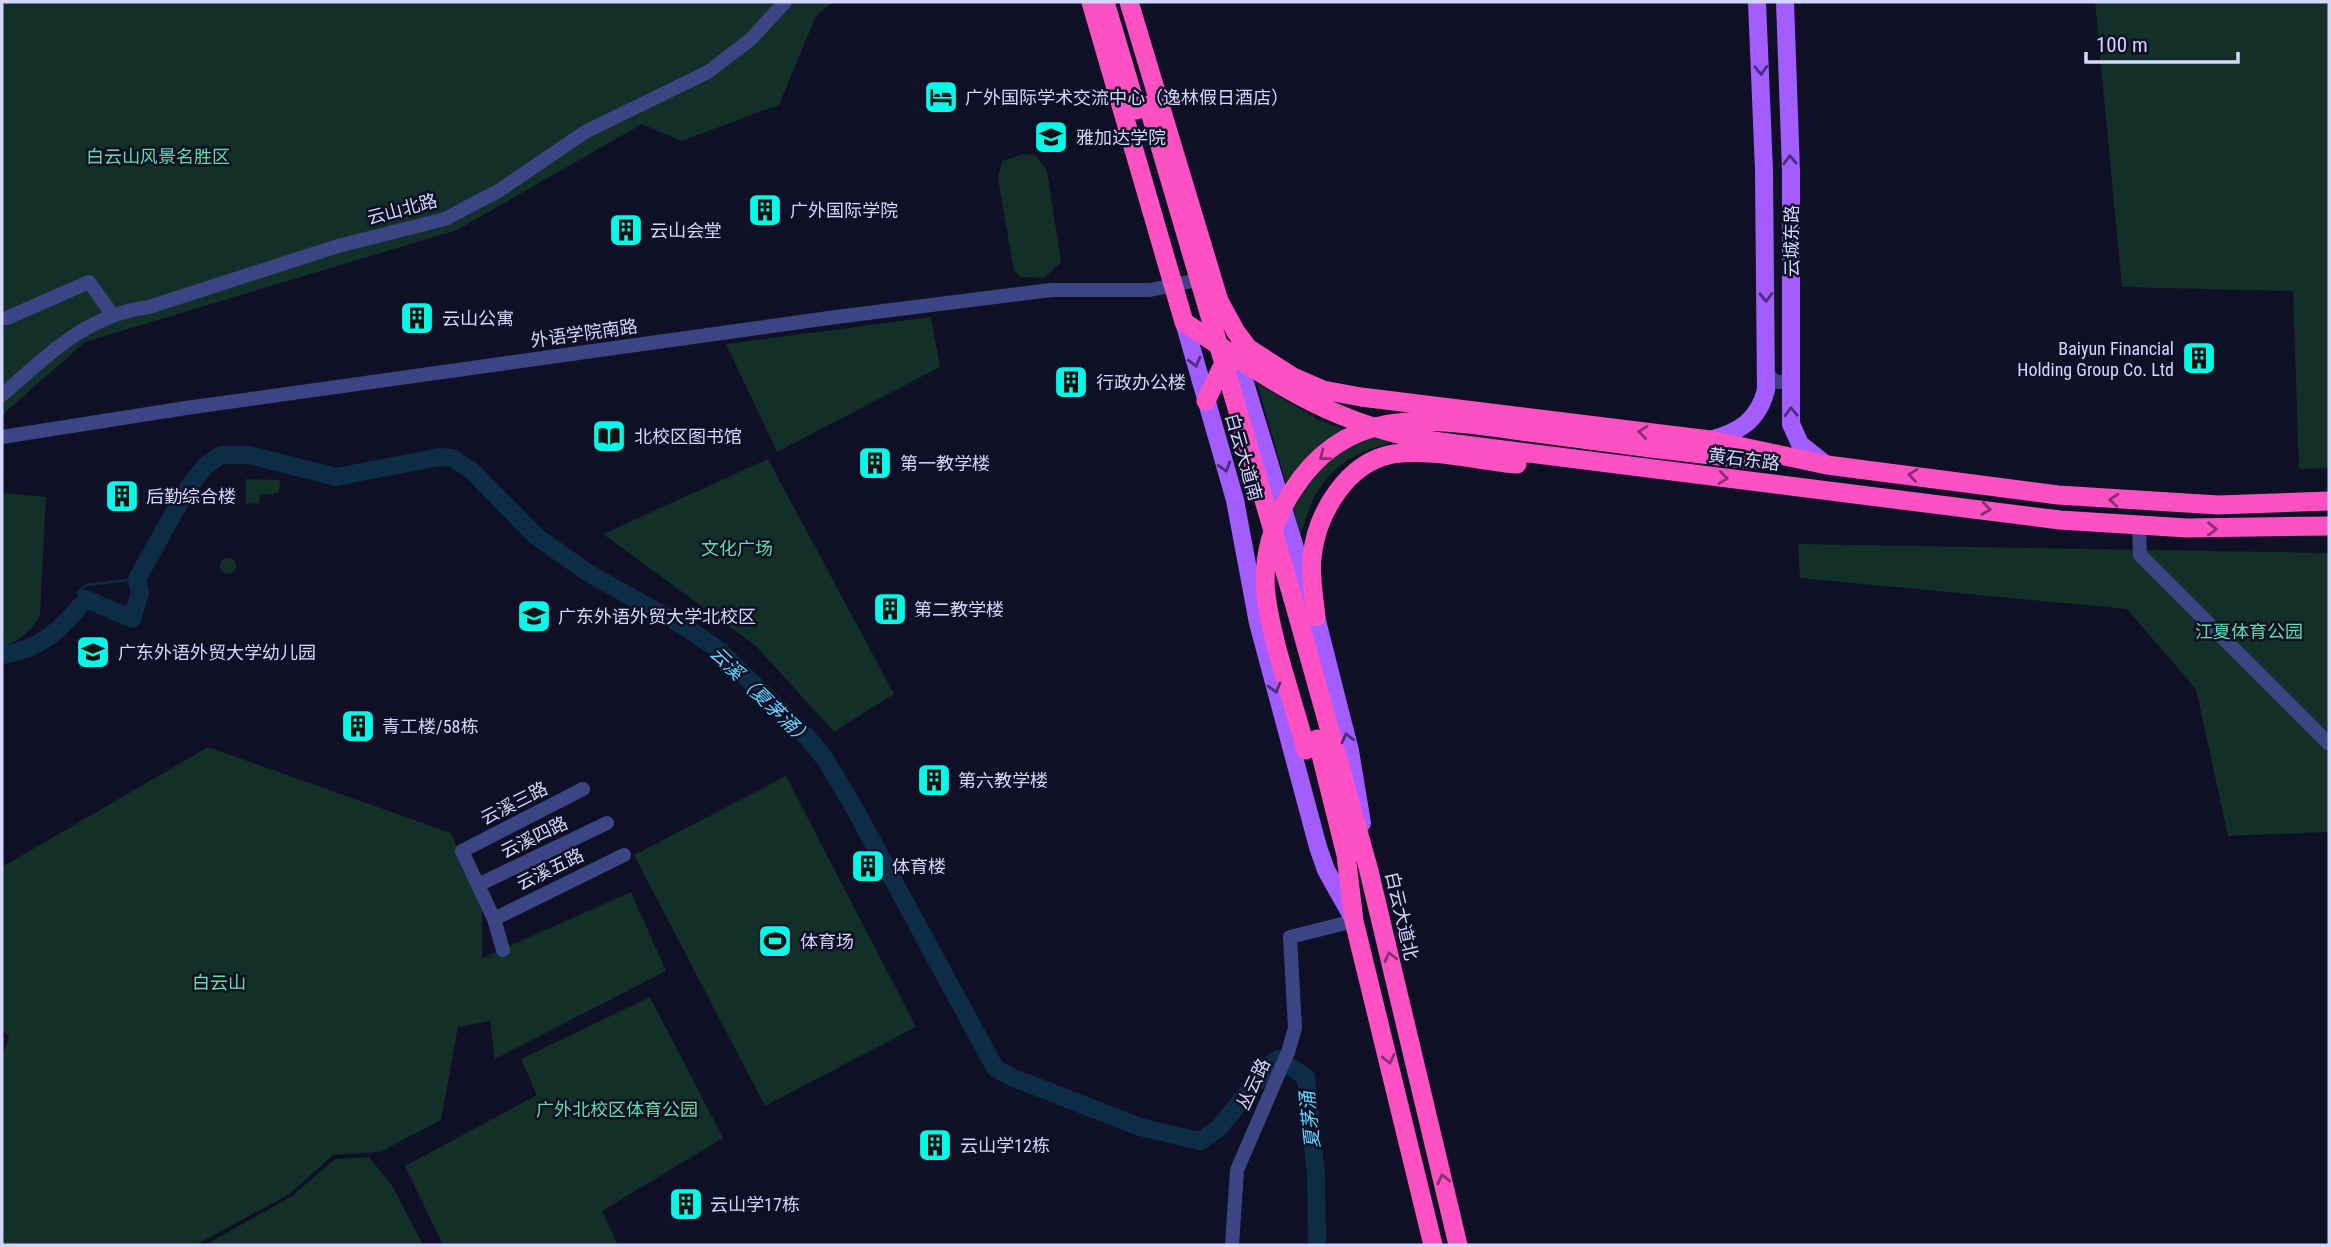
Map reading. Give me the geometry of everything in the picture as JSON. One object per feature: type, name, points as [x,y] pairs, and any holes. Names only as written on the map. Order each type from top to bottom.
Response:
[{"type":"highway","name":"白云大道南","points":[[1091,2],[1184,322]]},
{"type":"highway","name":"白云大道南","points":[[1105,2],[1143,107]]},
{"type":"highway","name":"白云大道南","points":[[1117,2],[1143,107],[1287,601]]},
{"type":"highway","name":"白云大道南","points":[[1129,2],[1219,301]]},
{"type":"highway","name":"黄石东路","points":[[1219,301],[1236,332],[1261,357],[1323,390],[1710,440],[1827,465],[2127,501],[2255,505],[2329,501]]},
{"type":"highway","name":"黄石东路","points":[[1184,322],[1293,394],[1346,420],[1385,433],[1630,467],[2031,516],[2218,529],[2329,526]]},
{"type":"highway","points":[[1206,401],[1222,369],[1238,359],[1261,357]]},
{"type":"highway","points":[[1433,441],[1423,430],[1422,417],[1427,411],[1441,406]]},
{"type":"highway","points":[[1433,1245],[1354,921],[1271,616],[1265,573],[1278,515],[1298,482],[1315,463],[1362,431],[1418,419],[1759,461],[1827,465]]},
{"type":"highway","points":[[1316,617],[1311,560],[1321,521],[1348,479],[1380,457],[1403,453],[1540,466],[1630,467]]},
{"type":"highway","name":"白云大道北","points":[[1287,601],[1365,854],[1458,1245]]},
{"type":"highway","points":[[1287,601],[1346,855],[1354,921]]},
{"type":"main road","name":"云城东路","points":[[1710,440],[1731,434],[1751,421],[1763,401],[1768,374],[1757,2]]},
{"type":"main road","name":"云城东路","points":[[1785,2],[1791,171],[1791,424],[1794,434],[1806,450],[1827,465]]},
{"type":"main road","name":"白云大道南","points":[[1219,301],[1316,617],[1350,751],[1365,854]]},
{"type":"main road","name":"白云大道南","points":[[1184,322],[1235,500],[1258,623],[1318,847],[1334,886],[1354,921]]},
{"type":"main road","points":[[1206,401],[1222,382],[1233,380],[1246,383]]},
{"type":"street","name":"云山北路","points":[[2,395],[56,345],[120,310],[149,306],[338,246],[445,219],[500,190],[585,132],[708,72],[751,39],[785,2]]},
{"type":"street","name":"外语学院南路","points":[[2,437],[340,386],[1021,293],[1079,289],[1150,290],[1212,277]]},
{"type":"street","points":[[7,318],[89,282],[112,314]]},
{"type":"street","points":[[1768,374],[1775,382],[1784,382],[1792,372]]},
{"type":"street","points":[[2139,525],[2140,555],[2329,744]]},
{"type":"street","name":"云溪三路","points":[[478,886],[462,851],[583,789]]},
{"type":"street","name":"云溪四路","points":[[478,886],[607,823]]},
{"type":"street","name":"云溪五路","points":[[494,919],[624,855]]},
{"type":"street","points":[[478,886],[494,919],[503,950]]},
{"type":"street","name":"丛云路","points":[[1232,1245],[1235,1189],[1243,1152],[1289,1052],[1295,1021],[1290,937],[1354,921]]},
{"type":"green space","name":"白云山风景名胜区","points":[[2,2],[833,2],[816,16],[779,105],[681,141],[642,124],[457,230],[85,342],[2,415]]},
{"type":"green space","points":[[2095,2],[2329,2],[2329,468],[2299,469],[2293,291],[2122,287]]},
{"type":"green space","points":[[1024,154],[1035,155],[1047,170],[1061,262],[1044,278],[1021,277],[1014,271],[998,179],[1002,161]]},
{"type":"green space","points":[[931,317],[940,367],[777,452],[726,344]]},
{"type":"green space","points":[[1257,383],[1317,419],[1346,430],[1402,440],[1363,452],[1335,470],[1315,496],[1301,535]]},
{"type":"green space","name":"文化广场","points":[[768,459],[894,694],[834,732],[756,646],[603,534]]},
{"type":"green space","points":[[246,479],[280,480],[279,493],[260,495],[259,503],[246,504]]},
{"type":"green space","points":[[2,493],[46,497],[40,614],[25,635],[2,646]]},
{"type":"green space","name":"江夏体育公园","points":[[1798,544],[2329,553],[2329,832],[2228,836],[2196,689],[2127,609],[1800,578]]},
{"type":"green space","points":[[228,558],[234,560],[234,572],[228,574],[222,572],[220,566],[222,560]]},
{"type":"green space","name":"白云山","points":[[208,747],[451,833],[482,907],[482,958],[631,892],[666,971],[495,1059],[490,1021],[458,1027],[441,1120],[380,1152],[333,1155],[288,1195],[195,1245],[2,1245],[2,1057],[9,1037],[2,1029],[2,867]]},
{"type":"green space","name":"体育场","points":[[786,776],[916,1027],[765,1106],[634,855]]},
{"type":"green space","name":"广外北校区体育公园","points":[[650,997],[723,1138],[602,1211],[618,1245],[443,1245],[405,1166],[537,1095],[521,1059]]},
{"type":"green space","points":[[369,1157],[393,1187],[423,1245],[205,1245],[292,1196],[335,1159]]},
{"type":"waterway","name":"云溪（夏茅涌）","points":[[2,655],[28,648],[50,636],[86,599],[132,619],[140,593],[137,579],[186,491],[205,466],[221,455],[249,455],[336,477],[440,457],[452,458],[471,470],[536,536],[588,573],[687,628],[720,651],[808,738],[825,759],[852,804],[995,1068],[1009,1076],[1140,1127],[1200,1141],[1218,1129],[1278,1059],[1306,1077],[1316,1174],[1317,1245]]},
{"type":"waterway","points":[[86,599],[78,593],[86,585],[137,579]]},
{"type":"place","name":"广外国际学术交流中心（逸林假日酒店）","points":[[941,97]]},
{"type":"place","name":"雅加达学院","points":[[1051,137]]},
{"type":"place","name":"广外国际学院","points":[[765,210]]},
{"type":"place","name":"云山会堂","points":[[626,230]]},
{"type":"place","name":"云山公寓","points":[[417,318]]},
{"type":"place","name":"Baiyun Financial Holding Group Co. Ltd","points":[[2199,358]]},
{"type":"place","name":"行政办公楼","points":[[1071,382]]},
{"type":"place","name":"北校区图书馆","points":[[609,436]]},
{"type":"place","name":"第一教学楼","points":[[875,463]]},
{"type":"place","name":"后勤综合楼","points":[[122,496]]},
{"type":"place","name":"第二教学楼","points":[[890,609]]},
{"type":"place","name":"广东外语外贸大学北校区","points":[[534,616]]},
{"type":"place","name":"广东外语外贸大学幼儿园","points":[[93,652]]},
{"type":"place","name":"青工楼/58栋","points":[[358,726]]},
{"type":"place","name":"第六教学楼","points":[[934,780]]},
{"type":"place","name":"体育楼","points":[[868,866]]},
{"type":"place","name":"体育场","points":[[775,941]]},
{"type":"place","name":"云山学12栋","points":[[935,1145]]},
{"type":"place","name":"云山学17栋","points":[[686,1204]]},
{"type":"water label","name":"夏茅涌","points":[[1310,1120]]}]
